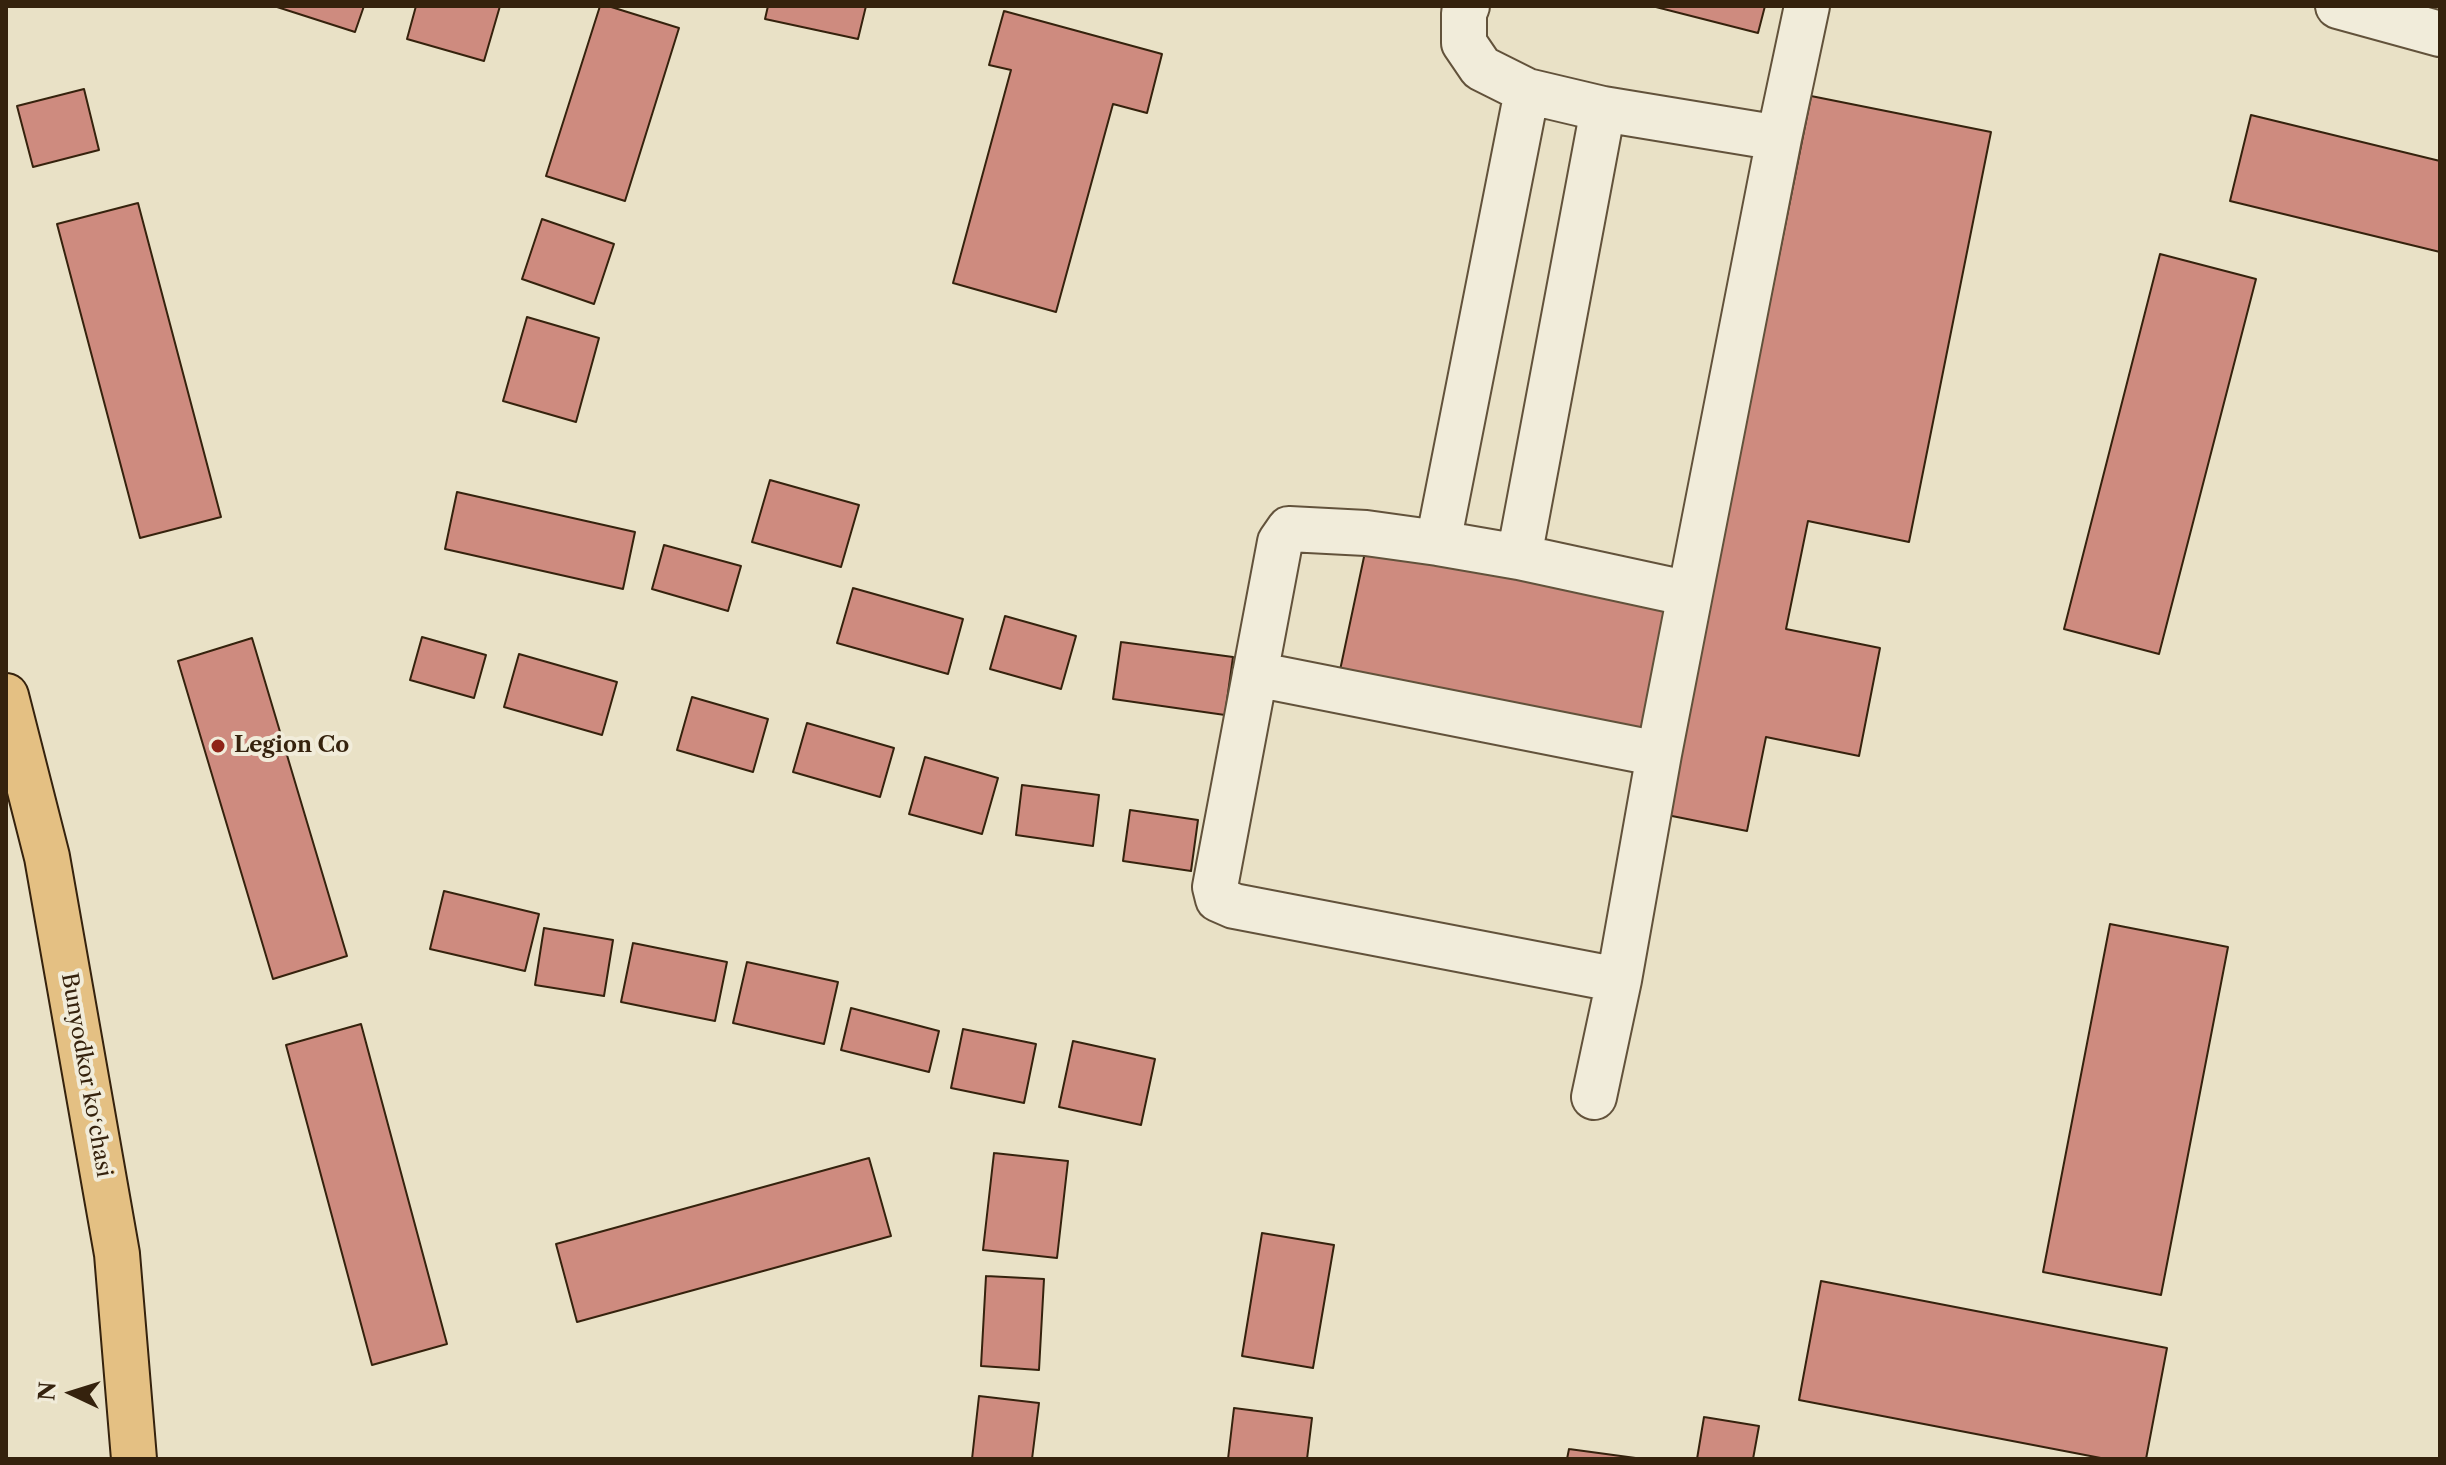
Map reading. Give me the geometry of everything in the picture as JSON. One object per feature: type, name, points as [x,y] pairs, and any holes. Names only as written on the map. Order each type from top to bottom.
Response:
[{"type":"main road","name":"Bunyodkor koʻchasi","points":[[6,696],[47,857],[117,1254],[134,1459]]},
{"type":"street","points":[[1467,6],[1464,13],[1464,43],[1481,68],[1527,91],[1603,109],[1779,138]]},
{"type":"street","points":[[1594,1097],[1807,6]]},
{"type":"street","points":[[2338,6],[2440,34]]},
{"type":"street","points":[[1438,543],[1527,91]]},
{"type":"street","points":[[1519,557],[1603,109]]},
{"type":"street","points":[[1619,980],[1234,906],[1218,899],[1215,887],[1280,542],[1289,529],[1366,533],[1438,543],[1690,594]]},
{"type":"street","points":[[1255,674],[1659,754]]},
{"type":"building","points":[[274,6],[364,6],[355,32]]},
{"type":"building","points":[[416,6],[500,6],[484,61],[407,39]]},
{"type":"building","points":[[600,6],[679,28],[625,201],[546,176]]},
{"type":"building","points":[[768,6],[866,6],[858,39],[765,19]]},
{"type":"building","points":[[1652,6],[1765,6],[1758,33]]},
{"type":"building","points":[[1004,11],[1162,54],[1147,113],[1113,104],[1056,312],[953,283],[1011,70],[989,65]]},
{"type":"building","points":[[84,89],[99,150],[33,167],[17,106]]},
{"type":"building","points":[[1811,96],[1991,132],[1909,542],[1808,521],[1786,629],[1880,648],[1859,756],[1766,737],[1747,831],[1667,815]]},
{"type":"building","points":[[2251,115],[2440,161],[2440,252],[2230,201]]},
{"type":"building","points":[[138,203],[221,517],[140,538],[57,224]]},
{"type":"building","points":[[542,219],[614,244],[594,304],[522,279]]},
{"type":"building","points":[[2160,254],[2256,279],[2159,654],[2064,629]]},
{"type":"building","points":[[527,317],[599,338],[576,422],[503,401]]},
{"type":"building","points":[[770,480],[859,505],[841,567],[752,542]]},
{"type":"building","points":[[457,492],[635,532],[623,589],[445,549]]},
{"type":"building","points":[[1368,538],[1688,607],[1659,743],[1339,675]]},
{"type":"building","points":[[664,545],[741,566],[728,611],[652,589]]},
{"type":"building","points":[[853,588],[963,619],[948,674],[837,643]]},
{"type":"building","points":[[1005,616],[1076,636],[1061,689],[990,669]]},
{"type":"building","points":[[422,637],[486,655],[474,698],[410,680]]},
{"type":"building","points":[[252,638],[347,956],[273,979],[178,661]]},
{"type":"building","points":[[1121,642],[1233,657],[1225,715],[1113,699]]},
{"type":"building","points":[[519,654],[617,682],[602,735],[504,707]]},
{"type":"building","points":[[692,697],[768,719],[753,772],[677,750]]},
{"type":"building","points":[[807,723],[894,748],[880,797],[793,772]]},
{"type":"building","points":[[925,757],[998,778],[982,834],[909,814]]},
{"type":"building","points":[[1022,785],[1099,795],[1093,846],[1016,835]]},
{"type":"building","points":[[1130,810],[1198,820],[1191,871],[1123,861]]},
{"type":"building","points":[[444,891],[539,914],[525,971],[430,949]]},
{"type":"building","points":[[2110,924],[2228,947],[2161,1295],[2043,1272]]},
{"type":"building","points":[[544,928],[613,940],[604,996],[535,985]]},
{"type":"building","points":[[633,943],[727,962],[715,1021],[621,1002]]},
{"type":"building","points":[[747,962],[838,982],[824,1044],[733,1023]]},
{"type":"building","points":[[851,1008],[939,1031],[929,1072],[841,1050]]},
{"type":"building","points":[[361,1024],[447,1344],[372,1365],[286,1045]]},
{"type":"building","points":[[963,1029],[1036,1044],[1024,1103],[951,1088]]},
{"type":"building","points":[[1073,1041],[1155,1059],[1141,1125],[1059,1107]]},
{"type":"building","points":[[994,1153],[1068,1161],[1057,1258],[983,1250]]},
{"type":"building","points":[[869,1158],[891,1236],[577,1322],[556,1244]]},
{"type":"building","points":[[1262,1233],[1334,1245],[1313,1368],[1242,1356]]},
{"type":"building","points":[[986,1276],[1044,1279],[1039,1370],[981,1366]]},
{"type":"building","points":[[1821,1281],[2167,1348],[2146,1459],[2106,1459],[1799,1400]]},
{"type":"building","points":[[979,1396],[1039,1403],[1032,1459],[972,1459]]},
{"type":"building","points":[[1234,1408],[1312,1418],[1307,1459],[1228,1459]]},
{"type":"building","points":[[1704,1417],[1759,1426],[1753,1459],[1697,1459]]},
{"type":"building","points":[[1569,1449],[1643,1459],[1567,1459]]},
{"type":"place","name":"Legion Co","points":[[218,746]]}]
